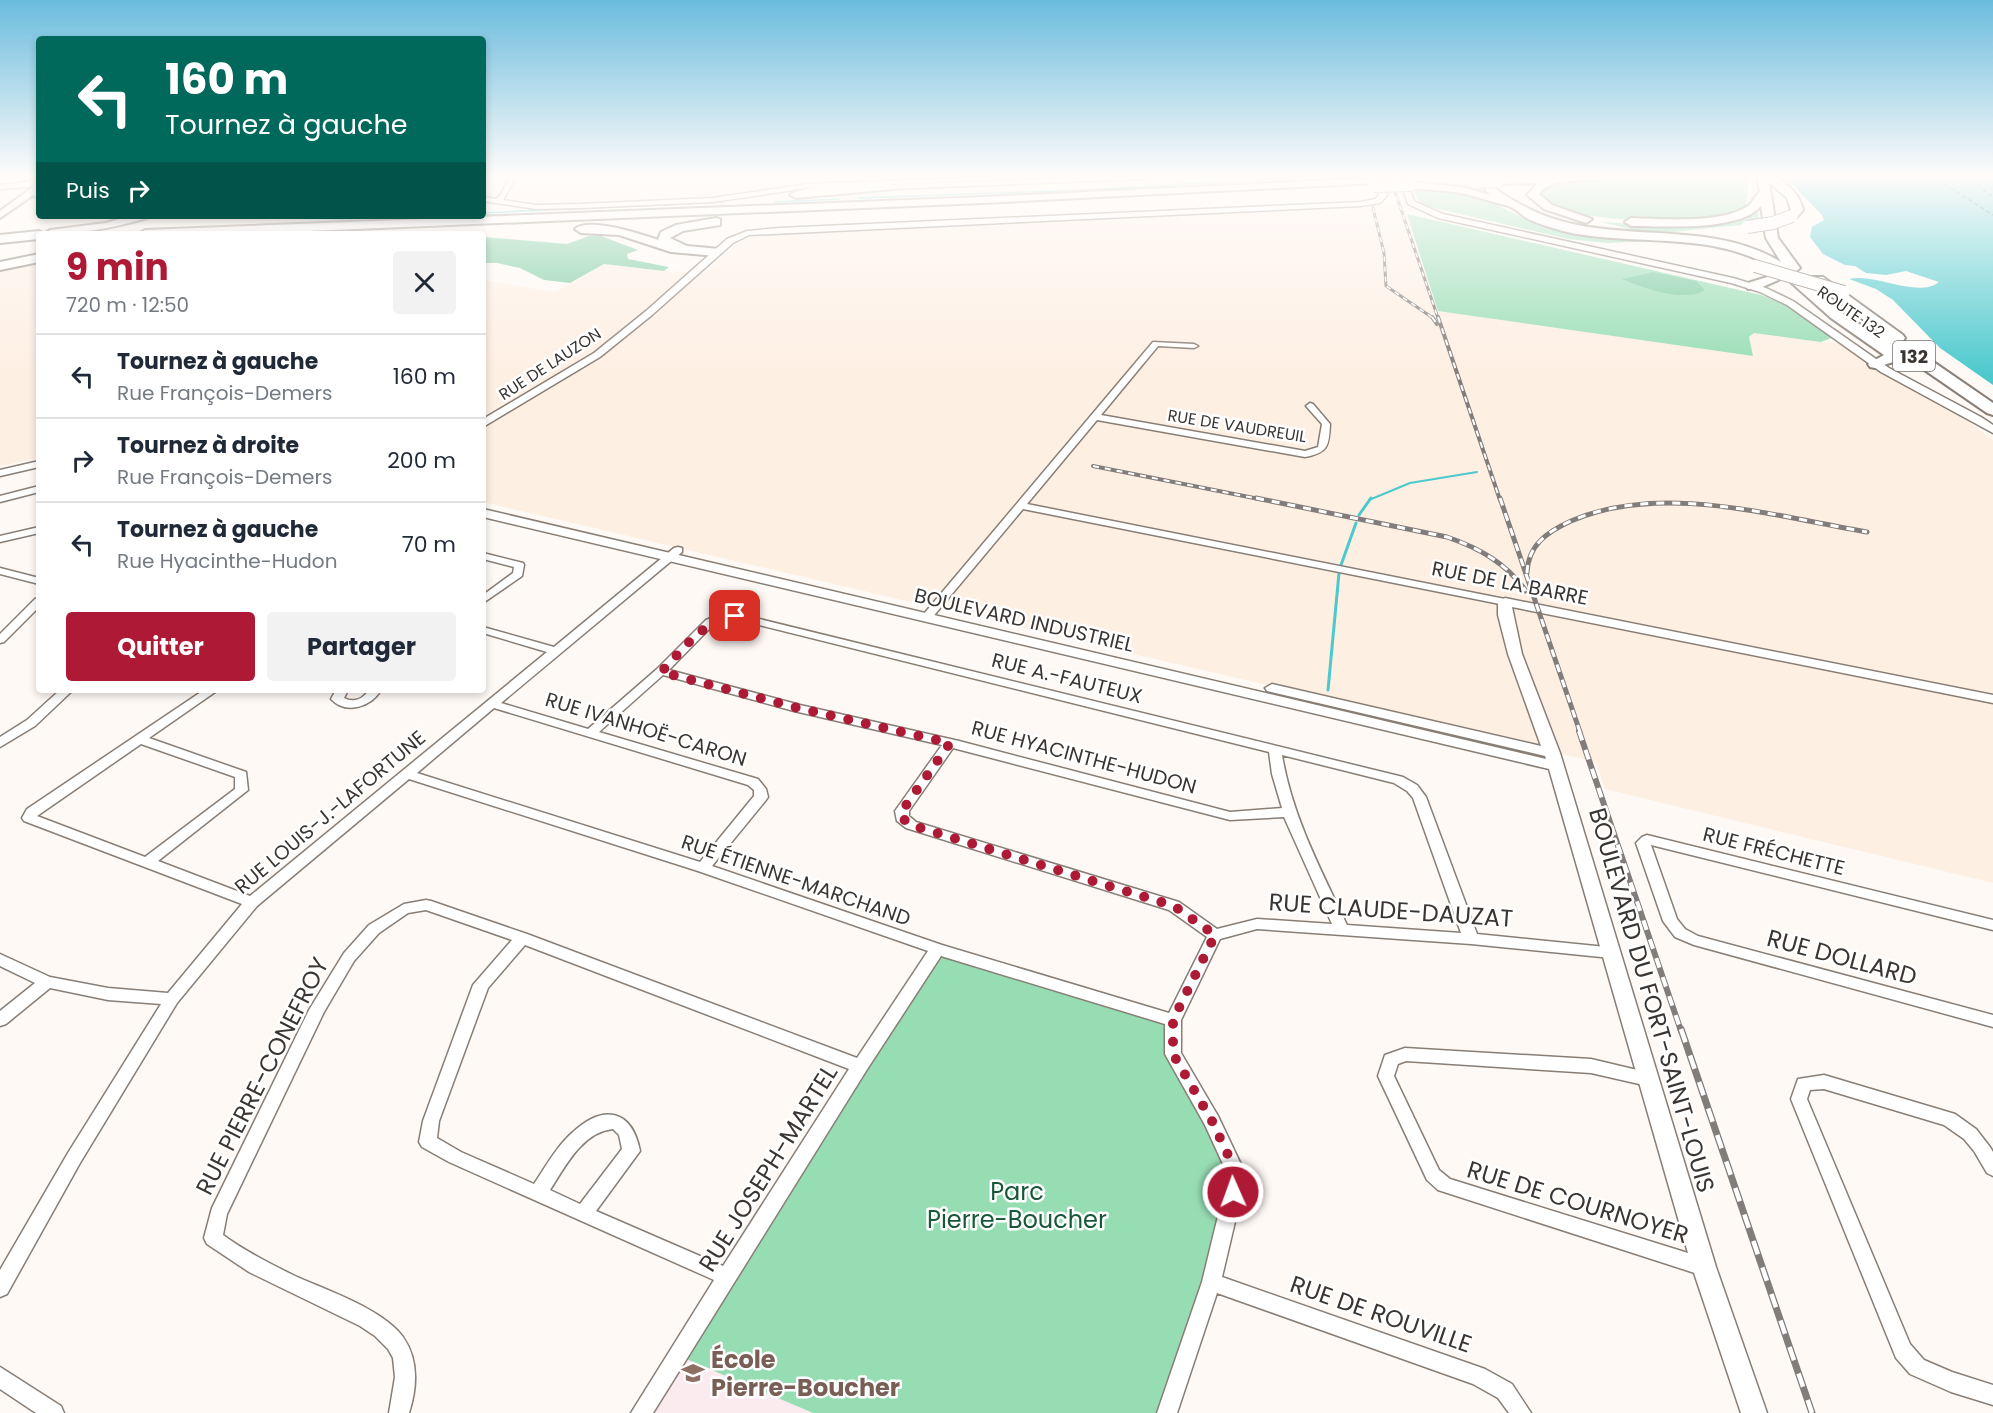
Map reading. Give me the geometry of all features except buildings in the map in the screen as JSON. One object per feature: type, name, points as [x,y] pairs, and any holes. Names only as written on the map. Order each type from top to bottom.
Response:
[{"type":"highway","points":[[657,243],[674,249],[718,251]]},
{"type":"highway","points":[[668,243],[718,251]]},
{"type":"highway","points":[[1674,243],[1845,292],[1882,311],[1971,390]]},
{"type":"highway","points":[[1681,243],[1750,257],[1768,264],[1788,293],[1785,296]]},
{"type":"highway","points":[[1715,243],[1760,255],[1779,266],[1835,314],[1892,354],[1892,358],[1879,361]]},
{"type":"highway","name":"ROUTE 132","points":[[1775,243],[1783,256],[1814,286],[1971,390],[1993,400]]},
{"type":"highway","name":"ROUTE 132","points":[[1787,243],[1802,265],[1856,309],[1971,390],[1993,410]]},
{"type":"highway","points":[[1581,244],[1616,250],[1646,245],[1733,260]]},
{"type":"highway","points":[[0,249],[36,247]]},
{"type":"highway","points":[[0,266],[36,259]]},
{"type":"highway","points":[[1756,286],[1779,277]]},
{"type":"highway","points":[[1813,295],[1971,390]]},
{"type":"street","name":"RUE DE LAUZON","points":[[486,422],[597,355],[729,243]]},
{"type":"street","points":[[1576,243],[1581,244]]},
{"type":"street","points":[[1579,243],[1616,250],[1756,286],[1785,296],[1879,361]]},
{"type":"street","points":[[1756,286],[1787,301],[1879,361],[1993,430]]},
{"type":"street","points":[[930,613],[1156,344],[1194,346]]},
{"type":"street","name":"RUE DE VAUDREUIL","points":[[1097,417],[1305,454],[1320,451],[1323,448],[1326,424],[1310,406]]},
{"type":"street","points":[[0,468],[36,460]]},
{"type":"street","points":[[0,473],[36,465]]},
{"type":"street","points":[[0,499],[36,490]]},
{"type":"street","name":"RUE DE LA BARRE","points":[[1020,505],[1993,699]]},
{"type":"street","name":"BOULEVARD INDUSTRIEL","points":[[486,506],[732,567],[1554,760]]},
{"type":"street","name":"BOULEVARD INDUSTRIEL","points":[[486,514],[674,553]]},
{"type":"street","points":[[0,540],[36,531]]},
{"type":"street","name":"RUE LOUIS-J.-LAFORTUNE","points":[[0,1288],[74,1158],[172,999],[252,902],[674,553]]},
{"type":"street","points":[[486,557],[519,565],[518,574],[486,598]]},
{"type":"street","points":[[0,571],[36,580]]},
{"type":"street","name":"BOULEVARD DU FORT-SAINT-LOUIS","points":[[1505,602],[1504,612],[1554,760],[1704,1267],[1754,1413]]},
{"type":"street","points":[[0,640],[36,604]]},
{"type":"street","name":"RUE A.-FAUTEUX","points":[[592,732],[661,672],[710,622],[721,617],[735,616],[1398,780],[1412,788],[1419,797],[1471,939]]},
{"type":"street","points":[[486,631],[556,651]]},
{"type":"street","name":"RUE HYACINTHE-HUDON","points":[[661,672],[798,708],[950,743],[1230,816],[1289,812]]},
{"type":"street","points":[[0,743],[32,723],[64,693]]},
{"type":"street","points":[[208,693],[32,812],[29,818],[252,902]]},
{"type":"street","points":[[340,693],[337,699],[349,704],[367,699],[372,693]]},
{"type":"street","name":"RUE IVANHOË-CARON","points":[[492,704],[592,732],[753,782],[760,789],[761,797],[703,868]]},
{"type":"street","points":[[140,739],[241,775],[242,782],[242,790],[147,863]]},
{"type":"street","points":[[950,743],[902,811],[902,818],[911,825],[1174,906],[1215,935],[1173,1020],[1173,1054],[1212,1121],[1237,1174],[1212,1282],[1167,1413]]},
{"type":"street","points":[[1275,751],[1277,778],[1289,812],[1341,928]]},
{"type":"street","name":"RUE ÉTIENNE-MARCHAND","points":[[406,774],[703,868],[938,949],[1173,1020]]},
{"type":"street","name":"RUE FRÉCHETTE","points":[[1680,933],[1670,921],[1644,850],[1643,843],[1647,840],[1993,925]]},
{"type":"street","name":"RUE PIERRE-CONEFROY","points":[[399,1413],[404,1397],[405,1370],[397,1344],[378,1325],[234,1255],[213,1238],[218,1214],[317,1010],[350,957],[374,929],[404,909],[426,905],[522,938],[860,1066]]},
{"type":"street","name":"RUE CLAUDE-DAUZAT","points":[[1215,935],[1257,924],[1341,928],[1611,952]]},
{"type":"street","name":"RUE DOLLARD","points":[[1680,933],[1694,940],[1993,1021]]},
{"type":"street","points":[[522,938],[482,985],[431,1121],[428,1142],[455,1157],[728,1277]]},
{"type":"street","name":"RUE JOSEPH-MARTEL","points":[[641,1413],[860,1066],[938,949]]},
{"type":"street","points":[[0,960],[47,982],[108,994],[172,999]]},
{"type":"street","points":[[0,1020],[47,982]]},
{"type":"street","name":"RUE DE COURNOYER","points":[[1648,1079],[1591,1066],[1405,1053],[1391,1060],[1386,1076],[1433,1175],[1444,1185],[1704,1267]]},
{"type":"street","points":[[1993,1168],[1980,1143],[1967,1129],[1949,1119],[1824,1082],[1804,1084],[1798,1099],[1903,1351],[1917,1367],[1951,1382],[1993,1395]]},
{"type":"street","points":[[538,1193],[588,1127],[602,1122],[617,1123],[629,1133],[631,1151],[583,1214]]},
{"type":"street","name":"RUE DE ROUVILLE","points":[[1212,1282],[1478,1376],[1505,1391],[1521,1413]]},
{"type":"street","points":[[0,1377],[54,1413]]},
{"type":"shaded area","points":[[738,243],[1478,243],[1753,356],[1749,337],[1754,333],[1840,344],[1898,382],[1958,414],[1993,440],[1993,883],[1605,789],[1596,762],[486,503],[486,280],[555,292],[604,264],[704,273]]},
{"type":"shaded area","points":[[36,263],[36,459],[0,466],[0,270]]},
{"type":"shaded area","name":"École Pierre-Boucher","points":[[679,1356],[813,1413],[641,1413]]},
{"type":"green space","points":[[486,243],[619,243],[638,250],[627,254],[628,259],[669,267],[664,271],[604,264],[570,283],[544,280],[520,268],[486,263]]},
{"type":"green space","points":[[1416,243],[1533,243],[1761,295],[1789,306],[1831,338],[1821,342],[1754,333],[1749,337],[1753,356],[1438,311]]},
{"type":"green space","points":[[1653,272],[1696,281],[1705,290],[1697,294],[1675,295],[1652,290],[1622,279]]},
{"type":"green space","name":"Parc Pierre-Boucher","points":[[938,949],[1173,1020],[1173,1054],[1237,1175],[1167,1413],[813,1413],[679,1356]]},
{"type":"water","points":[[1815,243],[1993,243],[1993,385],[1940,348],[1893,300],[1876,289],[1849,279],[1872,279],[1920,288],[1930,287],[1939,282],[1906,271],[1886,275],[1866,273],[1855,266],[1845,265],[1823,254]]},
{"type":"waterway","points":[[1370,500],[1410,483],[1477,472]]},
{"type":"waterway","points":[[1359,515],[1370,500]]},
{"type":"waterway","points":[[1341,565],[1356,523]]},
{"type":"waterway","points":[[1328,690],[1339,573]]},
{"type":"railway","points":[[1382,243],[1386,286],[1432,318]]},
{"type":"railway","points":[[1412,243],[1438,318]]},
{"type":"railway","points":[[1438,317],[1500,500]]},
{"type":"railway","points":[[1432,318],[1437,324]]},
{"type":"railway","points":[[1093,466],[1264,500]]},
{"type":"railway","points":[[1256,498],[1447,537],[1491,558],[1510,572],[1526,591]]},
{"type":"railway","points":[[1500,498],[1580,732]]},
{"type":"railway","points":[[1527,573],[1528,563],[1535,547],[1554,530],[1571,521],[1606,510],[1642,504],[1679,503],[1718,506],[1867,532]]},
{"type":"railway","points":[[1579,731],[1681,1031]]},
{"type":"railway","points":[[1681,1029],[1812,1413]]},
{"type":"place","name":"École Pierre-Boucher","points":[[693,1373]]},
{"type":"route","points":[[735,616],[721,617],[710,622],[661,672],[798,708],[950,743],[902,811],[902,818],[911,825],[1174,906],[1215,935],[1173,1020],[1173,1054],[1212,1121],[1237,1174],[1233,1192]]}]
